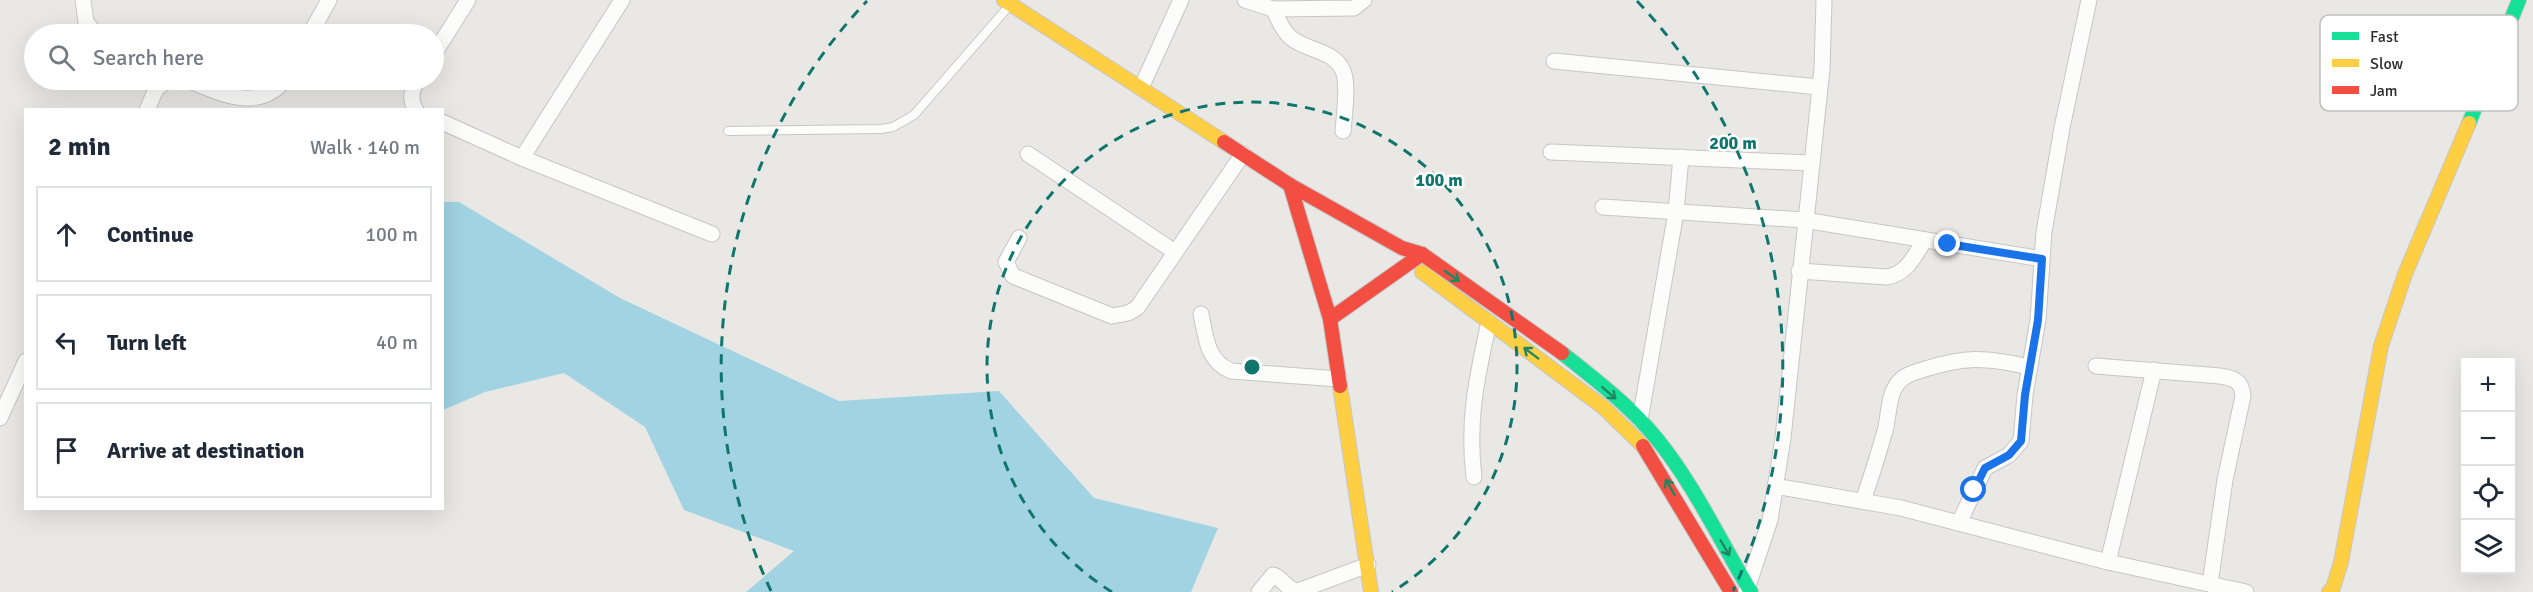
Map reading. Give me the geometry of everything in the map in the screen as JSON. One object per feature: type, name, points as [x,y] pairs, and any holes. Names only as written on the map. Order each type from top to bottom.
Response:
[{"type":"street","points":[[82,0],[88,24]]},
{"type":"street","points":[[316,24],[329,0]]},
{"type":"street","points":[[444,38],[468,0]]},
{"type":"street","points":[[522,158],[622,0]]},
{"type":"street","points":[[1141,88],[1181,0]]},
{"type":"street","points":[[1245,0],[1273,9],[1354,8],[1364,0]]},
{"type":"street","points":[[1748,590],[1770,520],[1783,438],[1804,220],[1820,87],[1824,0]]},
{"type":"street","points":[[1959,523],[1985,468],[2009,455],[2021,441],[2025,395],[2038,320],[2042,259],[2062,128],[2089,0]]},
{"type":"street","points":[[2513,15],[2519,0]]},
{"type":"street","points":[[1007,2],[1290,185],[1402,248],[1422,254],[1558,352],[1640,420],[1674,461],[1748,590]]},
{"type":"street","points":[[1273,9],[1284,31],[1291,39],[1336,61],[1343,71],[1346,81],[1343,131]]},
{"type":"street","points":[[1554,61],[1820,87]]},
{"type":"street","points":[[148,108],[156,90]]},
{"type":"street","points":[[218,90],[252,99],[263,97],[276,90]]},
{"type":"street","points":[[413,90],[411,99],[415,108]]},
{"type":"street","points":[[2329,592],[2333,588],[2341,562],[2381,346],[2405,274],[2474,111]]},
{"type":"street","points":[[444,123],[522,158],[712,234]]},
{"type":"street","points":[[1551,152],[1811,163]]},
{"type":"street","points":[[1028,154],[1175,252]]},
{"type":"street","points":[[1019,238],[1006,262],[1013,276],[1112,316],[1128,314],[1137,308],[1243,154]]},
{"type":"street","points":[[1640,420],[1676,212],[1681,157]]},
{"type":"street","points":[[1290,185],[1330,319],[1371,592]]},
{"type":"street","points":[[1603,207],[1804,220],[2042,259]]},
{"type":"street","points":[[1799,272],[1887,277],[1900,274],[1906,269],[1925,240]]},
{"type":"street","points":[[1402,248],[1411,264],[1603,407],[1643,446],[1731,592]]},
{"type":"street","points":[[1330,319],[1411,264],[1422,254]]},
{"type":"street","points":[[1201,314],[1209,350],[1220,366],[1231,371],[1339,379]]},
{"type":"street","points":[[1474,477],[1470,447],[1471,417],[1489,322]]},
{"type":"street","points":[[1863,501],[1886,429],[1892,393],[1905,376],[1947,362],[1969,359],[1991,359],[2030,368]]},
{"type":"street","points":[[0,417],[24,365]]},
{"type":"street","points":[[2096,366],[2233,378],[2243,389],[2225,480],[2210,584]]},
{"type":"street","points":[[2108,562],[2154,370]]},
{"type":"street","points":[[1776,486],[1901,508],[2108,562],[2246,592]]},
{"type":"street","points":[[1259,592],[1273,575],[1288,589],[1298,591],[1368,565]]},
{"type":"lane","points":[[728,131],[881,129],[904,123],[914,115],[1007,2]]},
{"type":"water","points":[[444,202],[459,202],[620,298],[839,401],[999,391],[1094,498],[1218,528],[1191,592],[746,592],[794,551],[684,510],[645,427],[564,373],[485,392],[444,410]]},
{"type":"traffic: fast","points":[[2513,15],[2519,0]]},
{"type":"traffic: fast","points":[[2469,123],[2474,111]]},
{"type":"traffic: fast","points":[[1562,353],[1624,404],[1657,439],[1695,495],[1751,592]]},
{"type":"traffic: slow","points":[[1004,0],[1224,142]]},
{"type":"traffic: slow","points":[[2329,592],[2333,588],[2341,562],[2381,346],[2405,274],[2469,123]]},
{"type":"traffic: slow","points":[[1422,272],[1603,407],[1643,446]]},
{"type":"traffic: slow","points":[[1340,386],[1371,592]]},
{"type":"traffic: jam","points":[[1224,142],[1290,185],[1402,248],[1422,254],[1562,353]]},
{"type":"traffic: jam","points":[[1290,185],[1330,319],[1340,386]]},
{"type":"traffic: jam","points":[[1330,319],[1422,254]]},
{"type":"traffic: jam","points":[[1643,446],[1731,592]]},
{"type":"route","points":[[1948,244],[2042,259],[2038,320],[2025,395],[2021,441],[2016,450],[1985,468],[1974,490]]}]
